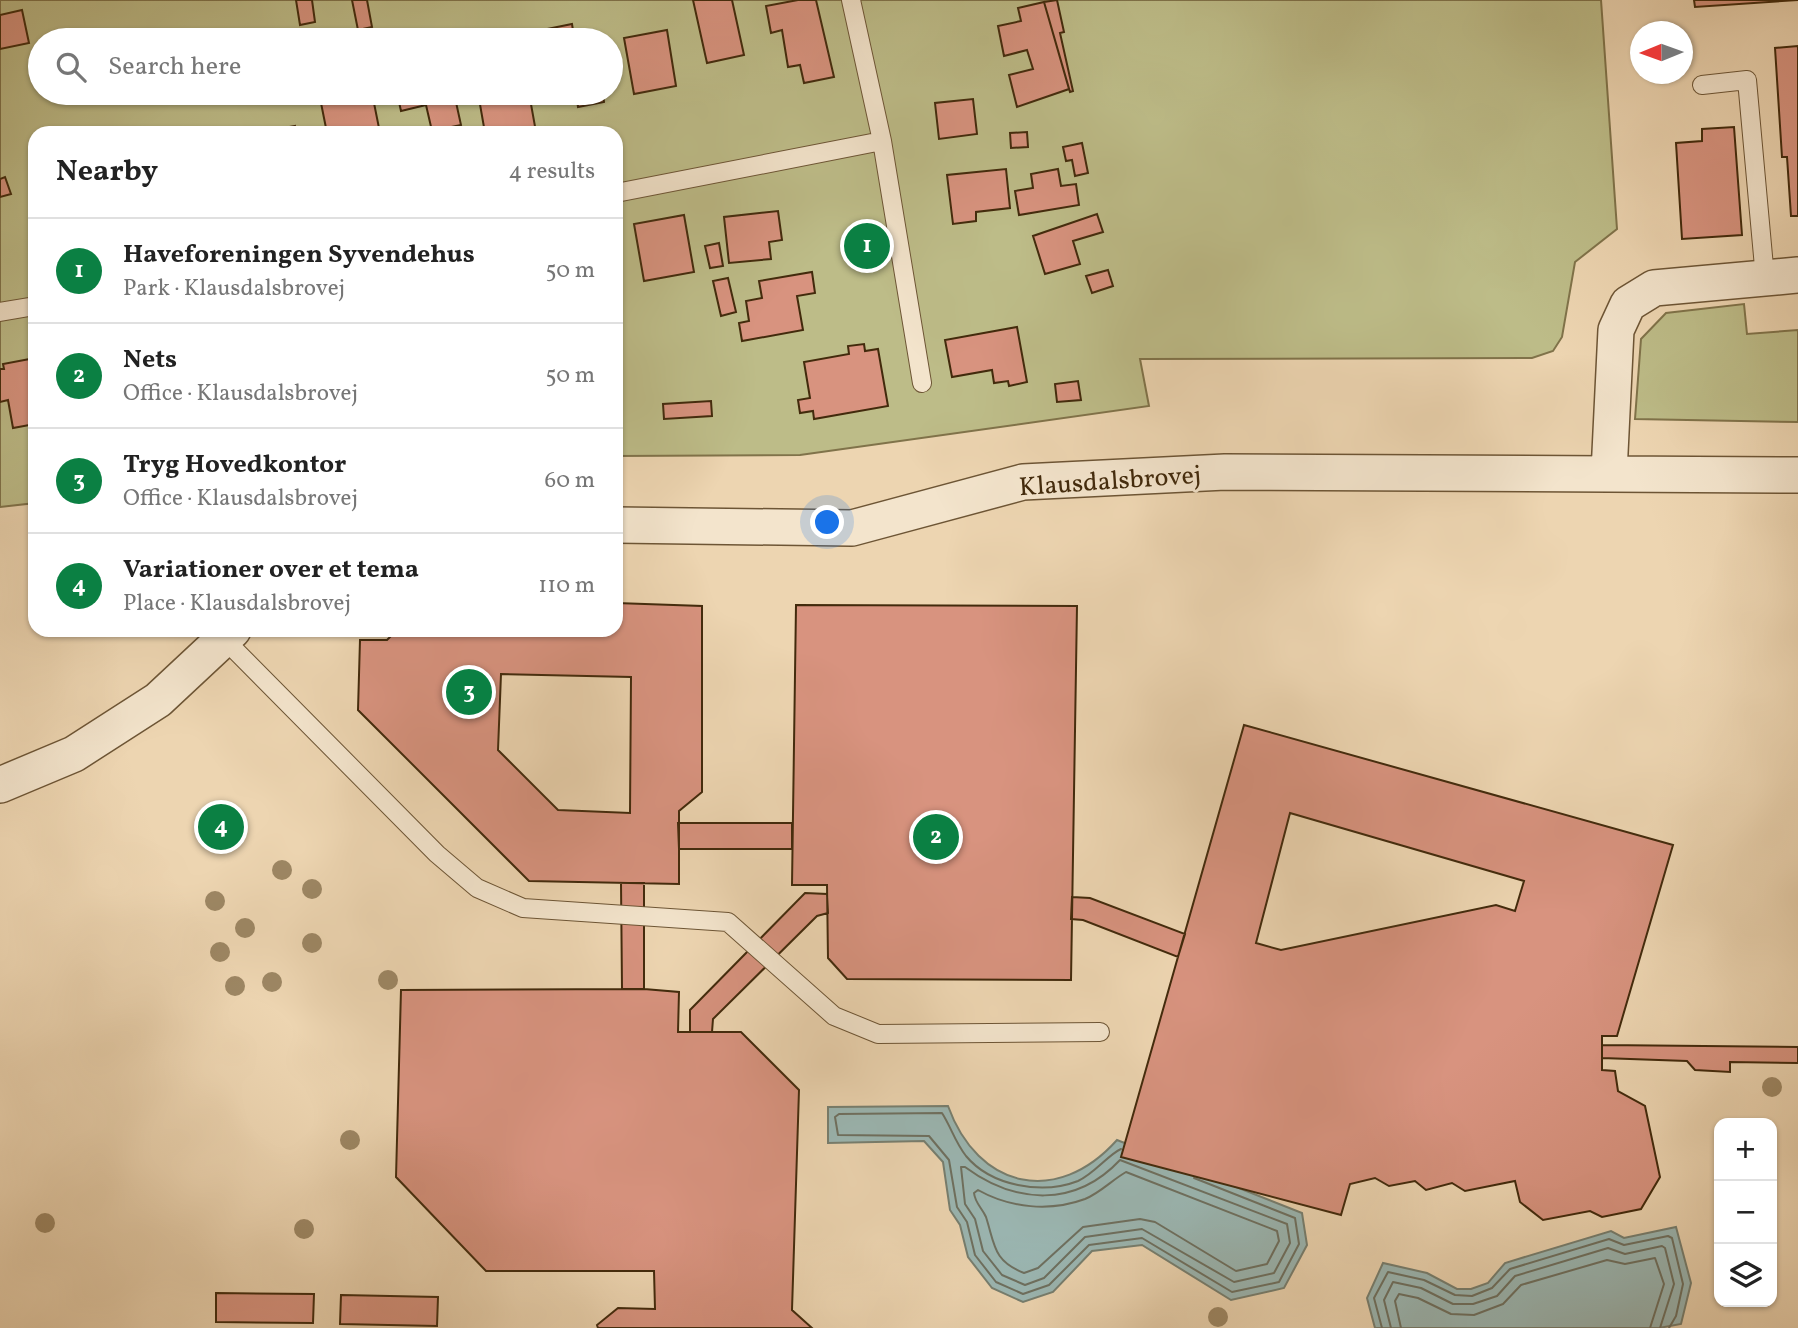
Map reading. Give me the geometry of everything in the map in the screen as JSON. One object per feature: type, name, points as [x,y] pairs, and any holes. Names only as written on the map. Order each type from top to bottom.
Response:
[{"type":"street","points":[[1609,473],[1616,330],[1628,304],[1654,288],[1781,276]]},
{"type":"street","name":"Klausdalsbrovej","points":[[623,525],[852,528],[1023,482],[1225,472],[1798,475]]},
{"type":"street","points":[[0,785],[74,754],[158,700],[226,637]]},
{"type":"lane","points":[[851,0],[882,141],[922,383]]},
{"type":"lane","points":[[1702,85],[1747,80],[1781,276]]},
{"type":"lane","points":[[623,192],[882,141]]},
{"type":"lane","points":[[0,313],[28,307]]},
{"type":"lane","points":[[232,637],[437,855],[477,888],[523,908],[728,922],[834,1016],[878,1034],[1100,1032]]},
{"type":"shaded area","points":[[0,0],[1601,0],[1617,229],[1575,262],[1562,337],[1553,351],[1532,358],[1140,359],[1149,406],[800,455],[623,456],[623,126],[28,126],[28,504],[0,507]]},
{"type":"shaded area","points":[[1744,304],[1747,334],[1798,330],[1798,422],[1635,419],[1641,339],[1666,313]]},
{"type":"water","points":[[948,1106],[961,1134],[979,1156],[999,1171],[1021,1179],[1045,1181],[1070,1175],[1094,1161],[1117,1140],[1302,1213],[1307,1245],[1284,1288],[1231,1300],[1142,1245],[1092,1251],[1053,1292],[1023,1302],[992,1288],[968,1257],[960,1225],[950,1210],[943,1162],[924,1141],[828,1143],[828,1107]]},
{"type":"water","points":[[1676,1227],[1691,1283],[1681,1324],[1659,1328],[1375,1328],[1367,1298],[1383,1263],[1427,1273],[1457,1289],[1471,1289],[1488,1283],[1505,1263],[1611,1231],[1624,1238]]},
{"type":"building","points":[[296,0],[312,0],[315,22],[300,25]]},
{"type":"building","points":[[352,0],[367,0],[372,27],[358,28]]},
{"type":"building","points":[[693,0],[732,0],[744,55],[707,63]]},
{"type":"building","points":[[798,0],[816,0],[834,77],[804,83],[800,65],[788,67],[782,30],[771,33],[766,6]]},
{"type":"building","points":[[1057,0],[1064,32],[1060,33],[1073,91],[1070,92],[1044,2]]},
{"type":"building","points":[[1694,0],[1798,0],[1695,7]]},
{"type":"building","points":[[1044,2],[1069,89],[1017,107],[1009,75],[1033,69],[1027,50],[1004,56],[998,26],[1021,21],[1018,8]]},
{"type":"building","points":[[22,10],[28,43],[0,49],[0,15]]},
{"type":"building","points":[[572,24],[573,28],[552,28]]},
{"type":"building","points":[[667,30],[676,86],[634,94],[624,38]]},
{"type":"building","points":[[1798,46],[1798,216],[1791,216],[1787,157],[1782,157],[1775,48]]},
{"type":"building","points":[[973,99],[977,134],[939,139],[935,103]]},
{"type":"building","points":[[321,105],[374,105],[379,126],[326,126]]},
{"type":"building","points":[[400,105],[426,105],[401,111]]},
{"type":"building","points":[[426,105],[457,105],[461,125],[431,126]]},
{"type":"building","points":[[480,105],[531,105],[535,126],[484,126]]},
{"type":"building","points":[[1734,127],[1742,235],[1682,239],[1676,143],[1702,141],[1702,129]]},
{"type":"building","points":[[1027,132],[1028,147],[1011,148],[1010,133]]},
{"type":"building","points":[[1082,143],[1088,173],[1075,176],[1072,160],[1066,161],[1063,147]]},
{"type":"building","points":[[1006,169],[1010,208],[976,212],[976,221],[953,224],[947,175]]},
{"type":"building","points":[[1058,169],[1061,186],[1076,184],[1079,205],[1019,215],[1015,191],[1033,188],[1031,174]]},
{"type":"building","points":[[5,177],[11,194],[0,197],[0,179]]},
{"type":"building","points":[[778,211],[782,240],[769,242],[771,259],[729,263],[724,217]]},
{"type":"building","points":[[1097,214],[1103,232],[1073,241],[1080,264],[1045,274],[1033,236]]},
{"type":"building","points":[[684,215],[694,272],[644,281],[634,224]]},
{"type":"building","points":[[719,243],[723,266],[710,268],[705,246]]},
{"type":"building","points":[[1108,270],[1113,286],[1092,293],[1086,276]]},
{"type":"building","points":[[812,272],[815,293],[797,296],[803,330],[742,341],[739,323],[749,321],[746,301],[762,298],[759,281]]},
{"type":"building","points":[[728,278],[736,312],[721,316],[713,281]]},
{"type":"building","points":[[1017,327],[1027,382],[1009,386],[1008,381],[994,383],[992,370],[952,377],[945,340]]},
{"type":"building","points":[[864,344],[865,351],[878,349],[888,406],[814,419],[813,411],[800,413],[798,400],[810,398],[804,362],[849,354],[848,346]]},
{"type":"building","points":[[28,359],[28,425],[13,428],[8,400],[0,402],[0,369],[4,369],[3,364]]},
{"type":"building","points":[[1078,381],[1081,400],[1057,402],[1055,384]]},
{"type":"building","points":[[711,401],[712,416],[664,419],[663,404]]},
{"type":"building","points":[[623,603],[702,606],[702,792],[679,811],[679,884],[529,881],[358,710],[360,640],[387,640],[390,637],[623,637]],"holes":[[[501,674],[631,677],[630,813],[558,810],[498,750]]]},
{"type":"building","points":[[796,605],[1077,606],[1071,980],[847,979],[828,958],[827,885],[792,885]]},
{"type":"building","points":[[1244,725],[1673,845],[1617,1036],[1602,1036],[1602,1070],[1615,1071],[1618,1091],[1645,1106],[1660,1177],[1641,1209],[1602,1217],[1590,1211],[1543,1220],[1520,1202],[1515,1181],[1465,1191],[1452,1183],[1426,1190],[1415,1181],[1389,1186],[1375,1178],[1350,1184],[1341,1215],[1121,1157]],"holes":[[[1290,813],[1524,881],[1515,911],[1496,905],[1281,950],[1256,943]]]},
{"type":"building","points":[[678,823],[792,823],[792,849],[679,849]]},
{"type":"building","points":[[621,883],[644,883],[644,989],[622,989]]},
{"type":"building","points":[[805,893],[827,894],[828,913],[817,916],[713,1019],[712,1032],[690,1032],[690,1010]]},
{"type":"building","points":[[1072,897],[1090,898],[1185,934],[1178,957],[1083,920],[1071,919]]},
{"type":"building","points":[[644,989],[679,992],[678,1032],[741,1032],[799,1090],[792,1310],[812,1328],[598,1328],[597,1325],[618,1308],[655,1309],[654,1271],[486,1271],[396,1177],[401,990]]},
{"type":"building","points":[[1602,1045],[1798,1047],[1798,1063],[1730,1062],[1730,1072],[1695,1070],[1687,1061],[1602,1058]]},
{"type":"building","points":[[216,1293],[314,1294],[313,1323],[216,1322]]},
{"type":"building","points":[[341,1295],[438,1297],[437,1326],[340,1324]]},
{"type":"place","name":"Haveforeningen Syvendehus","points":[[867,246]]},
{"type":"place","name":"Tryg Hovedkontor","points":[[469,692]]},
{"type":"place","name":"Variationer over et tema","points":[[221,827]]},
{"type":"place","name":"Nets","points":[[936,837]]}]
